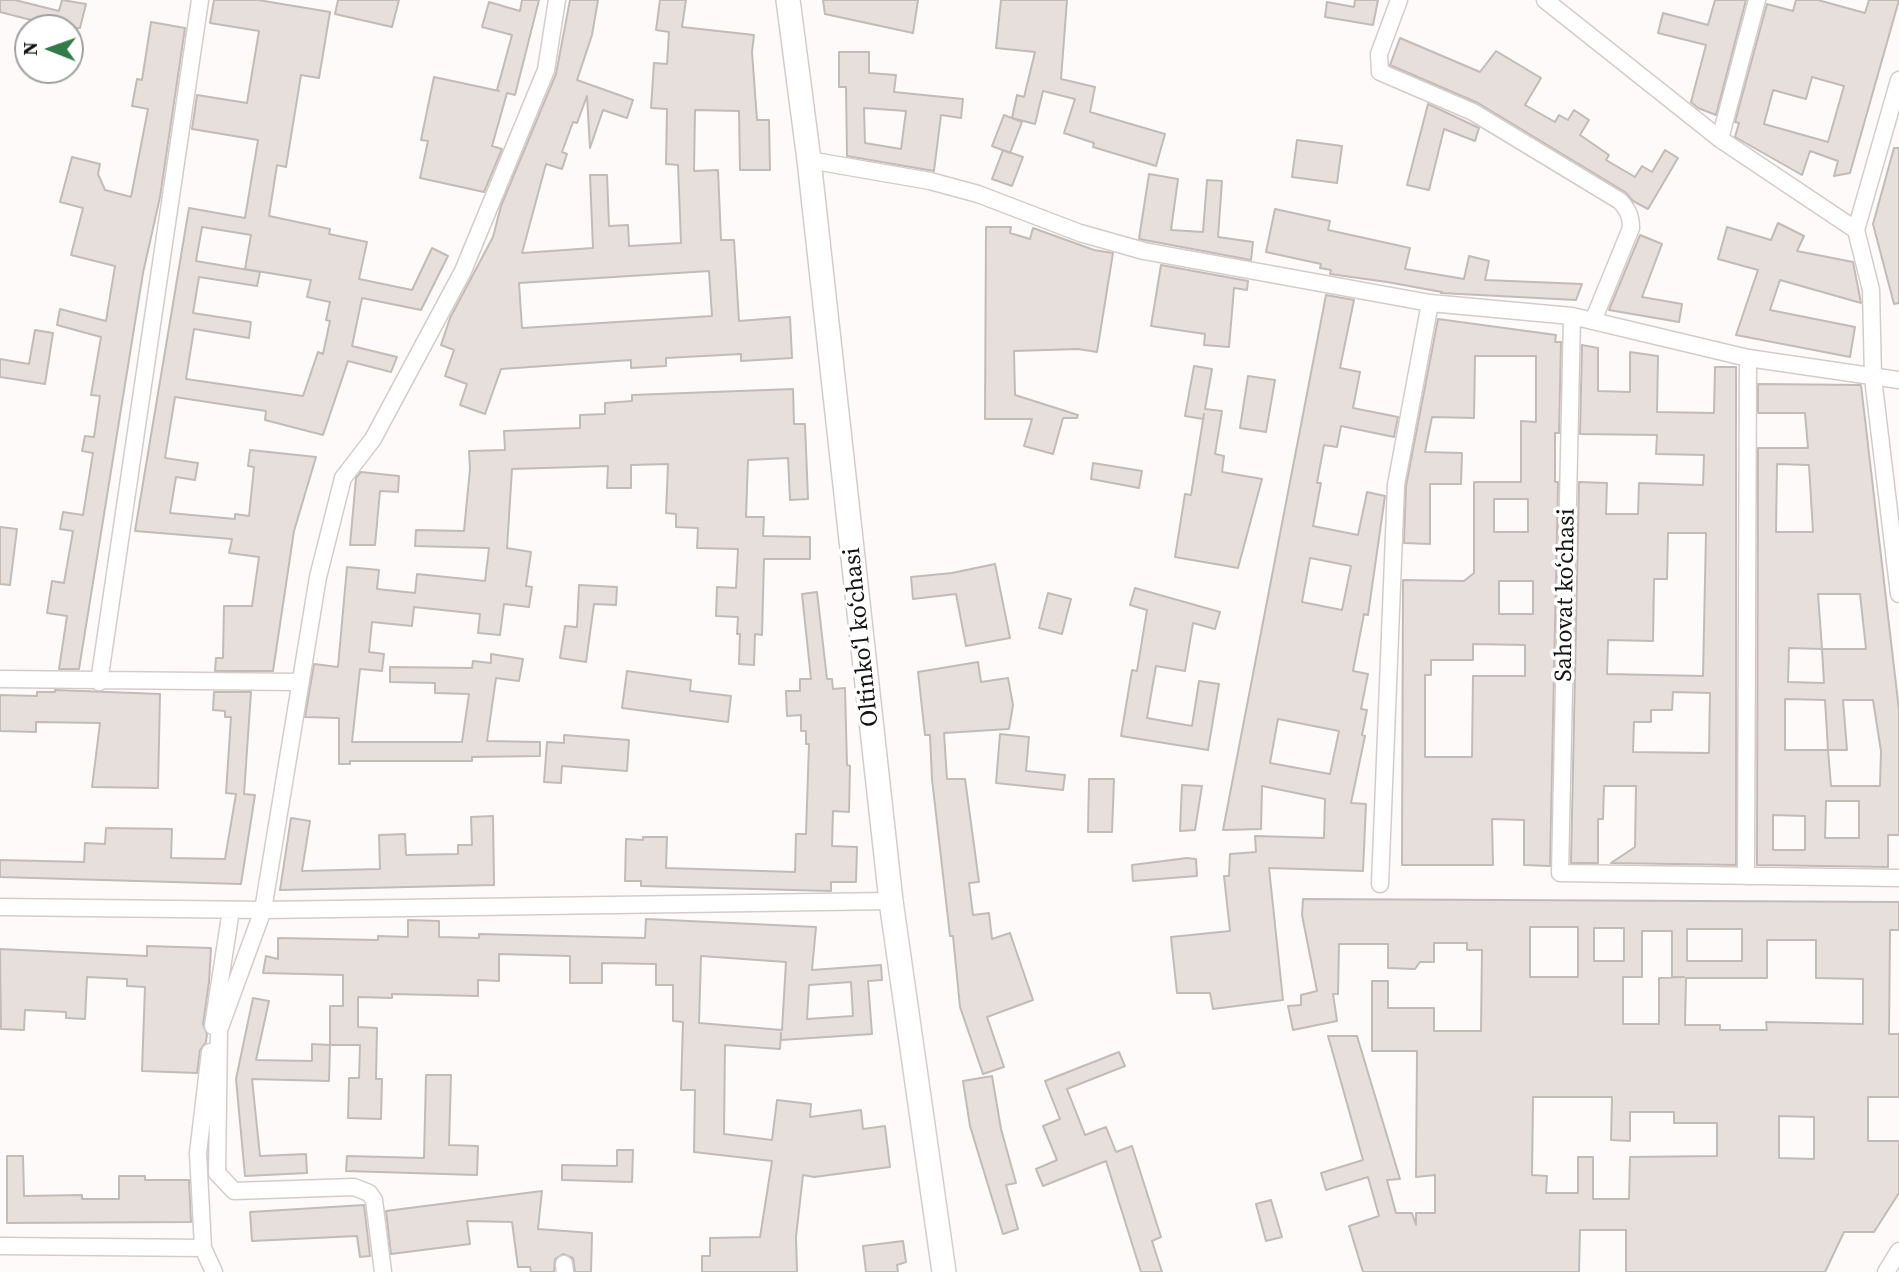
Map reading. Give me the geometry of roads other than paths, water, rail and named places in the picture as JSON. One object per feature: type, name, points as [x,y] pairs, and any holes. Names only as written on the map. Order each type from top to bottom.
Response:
[{"type":"main road","name":"Oltinkoʻl koʻchasi","points":[[788,0],[809,160],[891,901],[944,1272]]},
{"type":"street","points":[[99,682],[200,0]]},
{"type":"street","points":[[383,1272],[374,1199],[369,1193],[354,1187],[234,1191],[217,1173],[219,1030],[263,910],[318,576],[343,478],[373,439],[463,271],[546,70],[557,0]]},
{"type":"street","points":[[1399,0],[1380,54],[1380,72],[1473,113],[1620,201],[1627,208],[1631,228],[1593,321]]},
{"type":"street","points":[[1545,0],[1720,139],[1856,230]]},
{"type":"street","points":[[1720,139],[1757,0]]},
{"type":"street","points":[[1899,80],[1856,230],[1871,290],[1873,378],[1899,594]]},
{"type":"street","points":[[809,160],[930,181],[978,194],[1080,233],[1144,251],[1430,303],[1572,316],[1748,358],[1899,380]]},
{"type":"street","points":[[1380,884],[1396,485],[1430,303]]},
{"type":"street","name":"Sahovat koʻchasi","points":[[1572,316],[1560,873],[1745,876]]},
{"type":"street","points":[[1748,358],[1745,876],[1899,878]]},
{"type":"street","points":[[0,680],[299,682]]},
{"type":"street","points":[[0,907],[263,910],[891,901]]},
{"type":"street","points":[[214,1272],[203,1248],[198,1153],[212,1030],[231,910]]},
{"type":"street","points":[[0,1246],[203,1248]]},
{"type":"street","points":[[1886,1272],[1899,1251]]}]
